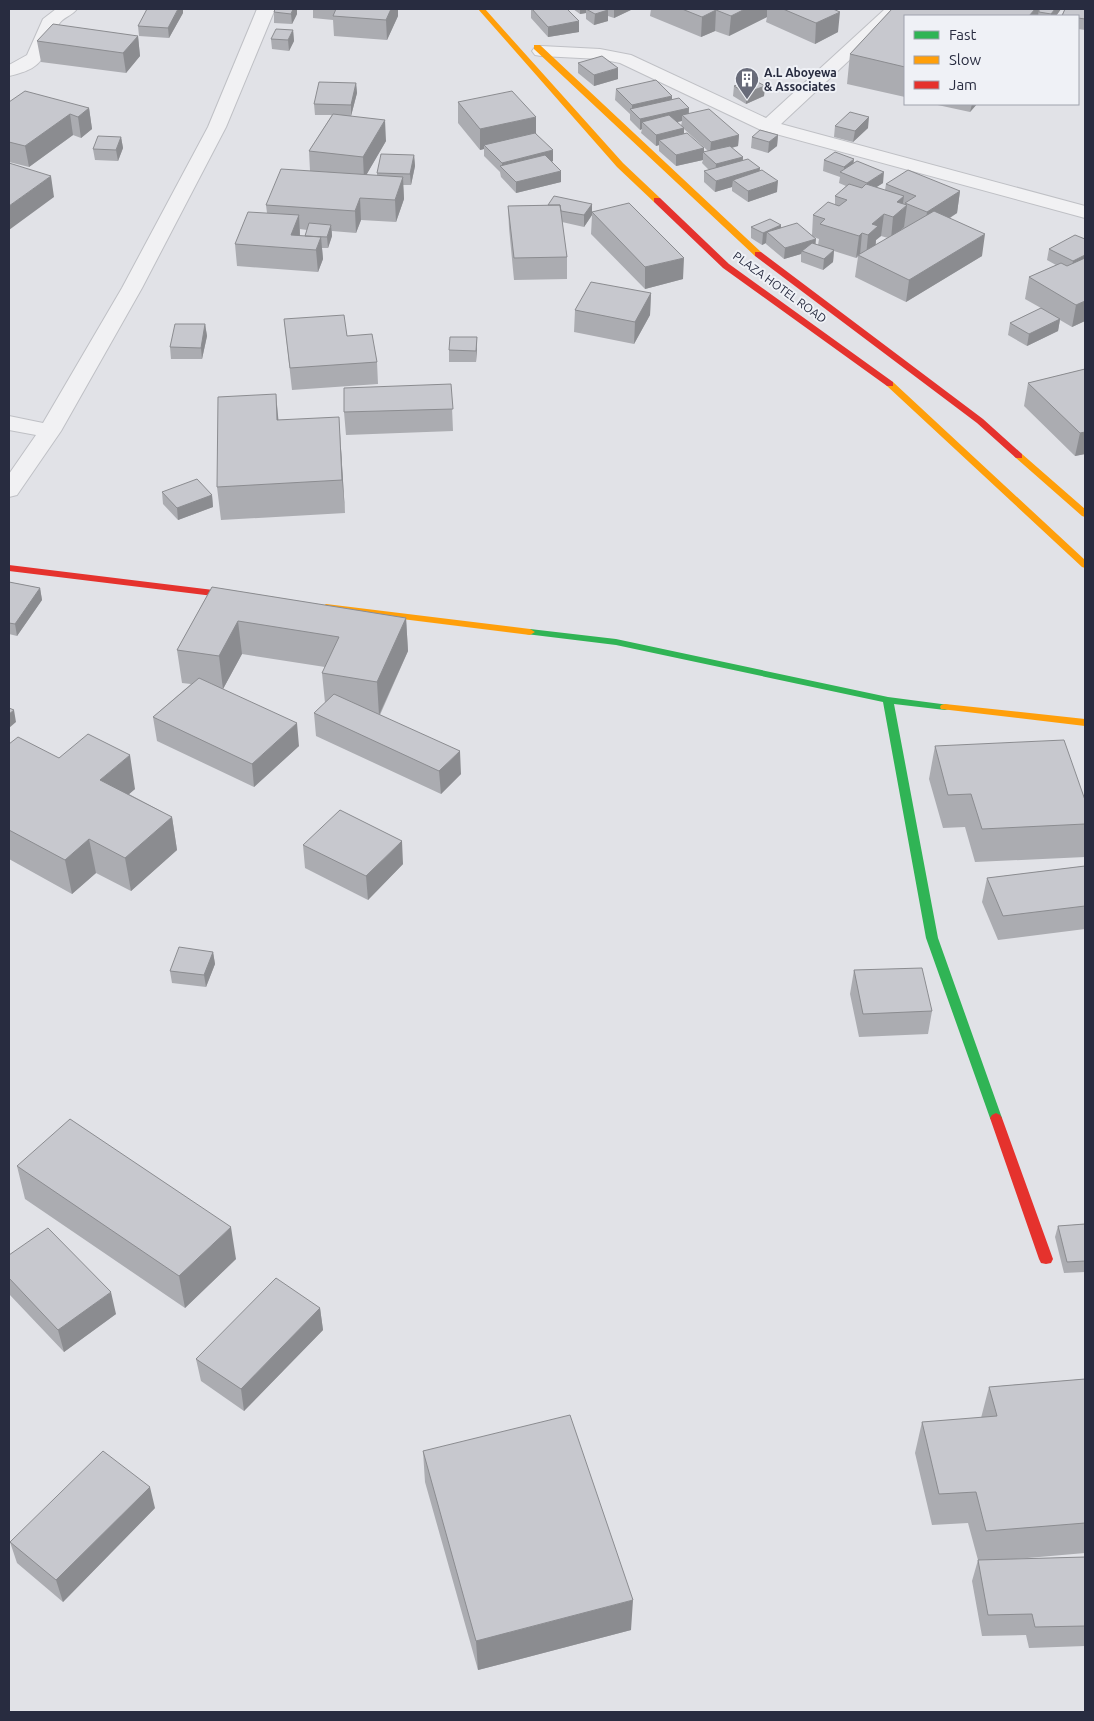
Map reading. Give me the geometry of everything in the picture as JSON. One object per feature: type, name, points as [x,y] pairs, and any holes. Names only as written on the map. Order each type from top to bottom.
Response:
[{"type":"main road","name":"PLAZA HOTEL ROAD","points":[[481,9],[620,166],[726,266],[884,378],[1085,565]]},
{"type":"main road","name":"PLAZA HOTEL ROAD","points":[[527,37],[763,259],[980,421],[1085,514]]},
{"type":"main road","points":[[9,568],[254,598]]},
{"type":"main road","points":[[312,605],[616,642],[888,700],[1085,723]]},
{"type":"main road","points":[[888,700],[932,938],[1046,1259]]},
{"type":"street","points":[[9,71],[20,68],[35,58],[52,19],[68,9]]},
{"type":"street","points":[[9,490],[50,431],[132,288],[217,127],[266,9]]},
{"type":"street","points":[[768,126],[895,9]]},
{"type":"street","points":[[541,51],[600,54],[625,59],[768,126],[1085,212]]},
{"type":"street","points":[[9,422],[50,431]]},
{"type":"building","points":[[147,9],[178,9],[168,28],[138,26]]},
{"type":"building","points":[[275,9],[293,9],[291,14],[274,12]]},
{"type":"building","points":[[336,9],[391,9],[386,20],[333,16]]},
{"type":"building","points":[[532,9],[567,9],[579,21],[548,27]]},
{"type":"building","points":[[586,9],[606,9],[608,10],[595,14]]},
{"type":"building","points":[[682,9],[745,9],[731,16],[716,10],[702,17]]},
{"type":"building","points":[[783,9],[833,9],[840,12],[816,23]]},
{"type":"building","points":[[892,9],[1035,9],[1030,15],[904,15],[904,67],[850,54]]},
{"type":"building","points":[[1039,9],[1055,9],[1051,14],[1039,12]]},
{"type":"building","points":[[1065,9],[1085,9],[1085,19],[1079,18],[1079,15],[1062,15]]},
{"type":"building","points":[[53,24],[138,36],[123,53],[37,41]]},
{"type":"building","points":[[276,29],[293,30],[288,40],[271,39]]},
{"type":"building","points":[[602,56],[618,68],[594,75],[578,63]]},
{"type":"building","points":[[752,79],[765,86],[746,93],[734,86]]},
{"type":"building","points":[[656,80],[672,96],[632,105],[616,89]]},
{"type":"building","points":[[319,82],[356,83],[351,105],[314,104]]},
{"type":"building","points":[[25,91],[89,108],[78,117],[70,114],[25,146],[9,142],[9,102]]},
{"type":"building","points":[[512,91],[536,117],[480,129],[458,102]]},
{"type":"building","points":[[679,98],[689,108],[640,119],[630,109]]},
{"type":"building","points":[[709,109],[739,135],[711,142],[682,115]]},
{"type":"building","points":[[850,112],[869,117],[855,131],[835,126]]},
{"type":"building","points":[[333,114],[385,120],[363,157],[309,151]]},
{"type":"building","points":[[669,115],[684,128],[656,135],[642,122]]},
{"type":"building","points":[[760,130],[778,135],[769,142],[752,137]]},
{"type":"building","points":[[535,133],[553,150],[502,163],[484,145]]},
{"type":"building","points":[[687,133],[704,148],[676,155],[659,140]]},
{"type":"building","points":[[98,136],[121,137],[116,150],[93,149]]},
{"type":"building","points":[[730,146],[743,157],[716,164],[703,152]]},
{"type":"building","points":[[835,152],[854,159],[844,167],[824,160]]},
{"type":"building","points":[[381,154],[414,155],[410,174],[377,173]]},
{"type":"building","points":[[545,155],[561,171],[516,182],[500,166]]},
{"type":"building","points":[[748,159],[760,168],[716,181],[704,171]]},
{"type":"building","points":[[857,161],[884,172],[867,183],[840,172]]},
{"type":"building","points":[[9,163],[51,176],[9,206]]},
{"type":"building","points":[[281,169],[403,177],[395,200],[360,198],[355,211],[266,205]]},
{"type":"building","points":[[762,170],[778,181],[748,191],[733,180]]},
{"type":"building","points":[[908,170],[960,191],[927,212],[905,203],[916,196],[886,184]]},
{"type":"building","points":[[849,184],[862,188],[866,184],[904,196],[897,202],[907,205],[893,217],[884,214],[872,224],[878,226],[868,235],[862,233],[859,236],[820,224],[825,219],[813,215],[828,202],[839,206],[847,200],[835,196]]},
{"type":"building","points":[[554,196],[592,204],[584,215],[561,211],[560,205],[548,205]]},
{"type":"building","points":[[629,203],[684,258],[645,267],[592,212]]},
{"type":"building","points":[[560,205],[567,257],[514,258],[508,206]]},
{"type":"building","points":[[934,211],[985,234],[909,280],[858,255]]},
{"type":"building","points":[[248,212],[299,215],[291,235],[321,237],[316,250],[235,244]]},
{"type":"building","points":[[770,219],[781,225],[763,233],[751,227]]},
{"type":"building","points":[[309,223],[331,225],[327,237],[305,236]]},
{"type":"building","points":[[797,223],[816,239],[785,248],[767,232]]},
{"type":"building","points":[[1075,235],[1085,239],[1085,255],[1073,261],[1049,249]]},
{"type":"building","points":[[812,243],[834,250],[824,259],[802,251]]},
{"type":"building","points":[[1085,258],[1085,301],[1076,305],[1029,277],[1061,263],[1067,266]]},
{"type":"building","points":[[591,282],[651,293],[635,322],[575,310]]},
{"type":"building","points":[[1041,308],[1060,319],[1029,334],[1010,323]]},
{"type":"building","points":[[344,315],[347,336],[372,334],[377,362],[290,368],[284,319]]},
{"type":"building","points":[[175,324],[205,324],[201,348],[170,347]]},
{"type":"building","points":[[450,337],[477,337],[476,351],[449,350]]},
{"type":"building","points":[[1085,369],[1085,432],[1080,433],[1028,383]]},
{"type":"building","points":[[451,384],[453,409],[344,412],[344,388]]},
{"type":"building","points":[[276,394],[277,420],[339,417],[342,480],[217,487],[218,397]]},
{"type":"building","points":[[197,479],[212,495],[177,508],[162,492]]},
{"type":"building","points":[[9,582],[40,588],[15,624],[9,623]]},
{"type":"building","points":[[212,587],[406,618],[377,682],[322,673],[339,637],[238,621],[219,656],[177,650]]},
{"type":"building","points":[[199,678],[297,723],[252,764],[153,717]]},
{"type":"building","points":[[334,694],[460,751],[439,771],[314,713]]},
{"type":"building","points":[[88,734],[130,755],[100,780],[172,817],[125,858],[89,839],[65,860],[9,830],[9,744],[18,737],[59,758]]},
{"type":"building","points":[[1064,740],[1085,800],[1085,824],[982,829],[971,794],[948,795],[935,746]]},
{"type":"building","points":[[340,810],[402,841],[366,876],[303,845]]},
{"type":"building","points":[[1085,866],[1085,906],[1003,916],[987,878]]},
{"type":"building","points":[[179,947],[213,952],[204,975],[170,971]]},
{"type":"building","points":[[922,968],[932,1011],[863,1014],[854,970]]},
{"type":"building","points":[[70,1119],[231,1227],[179,1276],[17,1166]]},
{"type":"building","points":[[1085,1224],[1085,1261],[1067,1262],[1058,1226]]},
{"type":"building","points":[[48,1228],[111,1292],[58,1330],[9,1278],[9,1255]]},
{"type":"building","points":[[276,1278],[320,1308],[241,1389],[196,1359]]},
{"type":"building","points":[[1085,1379],[1085,1523],[986,1531],[976,1492],[939,1494],[922,1422],[997,1416],[989,1387]]},
{"type":"building","points":[[570,1415],[633,1600],[476,1641],[423,1451]]},
{"type":"building","points":[[103,1451],[150,1487],[56,1580],[10,1542]]},
{"type":"building","points":[[1085,1557],[1085,1626],[1035,1627],[1032,1614],[988,1615],[978,1560]]},
{"type":"traffic: fast","points":[[530,632],[616,642],[888,700],[945,707]]},
{"type":"traffic: fast","points":[[888,700],[932,938],[996,1118]]},
{"type":"traffic: slow","points":[[481,9],[620,165],[657,200]]},
{"type":"traffic: slow","points":[[537,47],[758,254]]},
{"type":"traffic: slow","points":[[890,384],[1085,565]]},
{"type":"traffic: slow","points":[[1019,456],[1085,514]]},
{"type":"traffic: slow","points":[[326,607],[530,632]]},
{"type":"traffic: slow","points":[[945,707],[1085,723]]},
{"type":"traffic: jam","points":[[657,200],[726,266],[890,384]]},
{"type":"traffic: jam","points":[[758,254],[980,421],[1019,456]]},
{"type":"traffic: jam","points":[[9,568],[246,597]]},
{"type":"traffic: jam","points":[[996,1118],[1046,1259]]},
{"type":"place","name":"A.L Aboyewa & Associates","points":[[747,100]]}]
